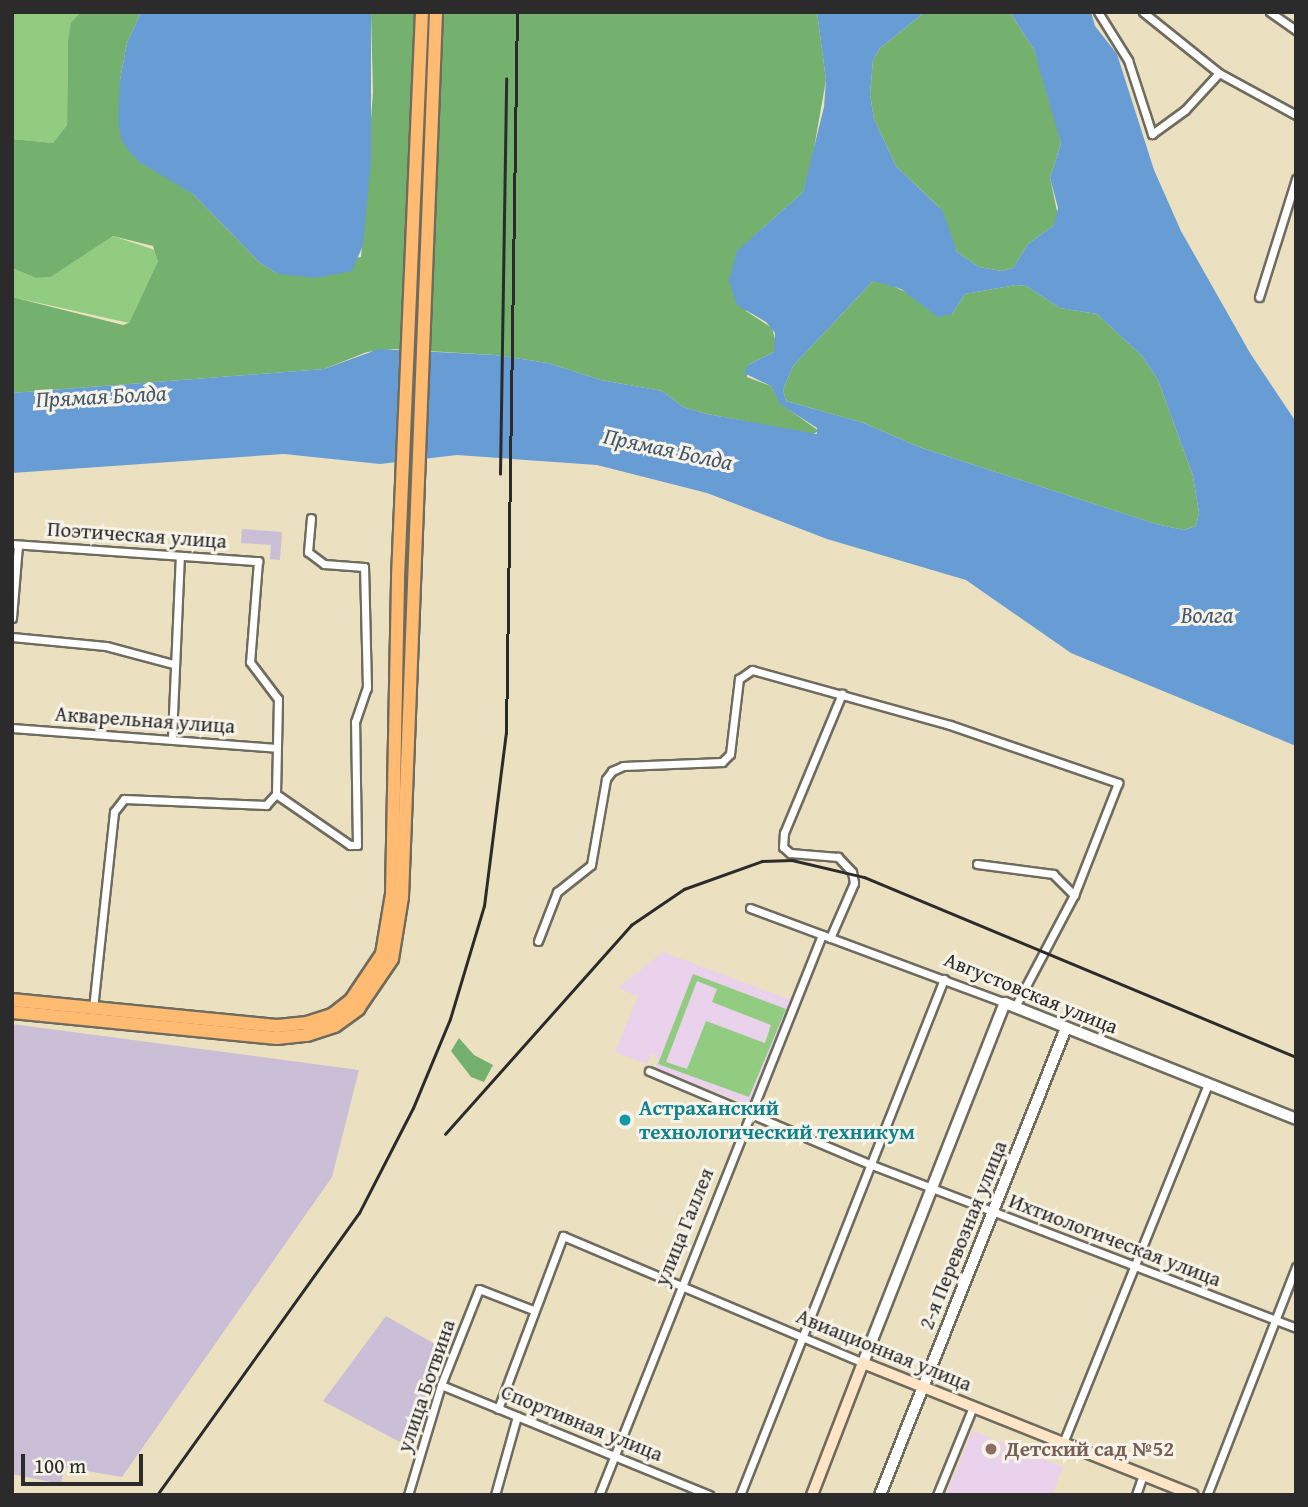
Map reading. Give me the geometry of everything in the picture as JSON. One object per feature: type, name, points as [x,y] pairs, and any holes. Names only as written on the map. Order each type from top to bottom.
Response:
[{"type":"highway","points":[[12,1012],[66,1015],[277,1038],[335,1026],[377,987],[392,959],[399,930],[411,577],[422,12]]},
{"type":"highway","points":[[12,1000],[287,1025],[332,1014],[368,981],[389,928],[398,577],[436,12]]},
{"type":"main road","name":"Авиационная улица","points":[[863,1363],[1193,1495]]},
{"type":"main road","points":[[813,1495],[863,1363]]},
{"type":"street","points":[[1098,12],[1128,60],[1152,134],[1185,110],[1219,73]]},
{"type":"street","points":[[1143,12],[1219,73],[1296,116]]},
{"type":"street","points":[[1270,12],[1296,30]]},
{"type":"street","points":[[1259,297],[1296,179]]},
{"type":"street","points":[[276,794],[349,845],[357,845],[355,722],[367,688],[364,567],[324,564],[308,552],[312,518]]},
{"type":"street","points":[[12,618],[15,545]]},
{"type":"street","name":"Поэтическая улица","points":[[15,545],[258,561],[250,662],[278,699],[276,748]]},
{"type":"street","points":[[172,737],[173,664],[180,556]]},
{"type":"street","points":[[12,637],[106,646],[173,664]]},
{"type":"street","points":[[538,941],[557,892],[591,865],[606,779],[612,771],[623,766],[722,762],[730,754],[739,680],[752,670],[950,725],[1118,783],[1074,895],[1010,1005],[863,1363]]},
{"type":"street","name":"улица Галлея","points":[[599,1495],[613,1453],[750,1113],[826,937],[854,883],[852,872],[838,857],[790,853],[783,847],[842,694]]},
{"type":"street","name":"Акварельная улица","points":[[12,728],[172,737],[276,748]]},
{"type":"street","points":[[93,1007],[114,813],[124,800],[266,805],[276,794],[276,748]]},
{"type":"street","points":[[977,864],[1053,874],[1074,895]]},
{"type":"street","name":"Августовская улица","points":[[750,908],[944,979],[1296,1119]]},
{"type":"street","points":[[740,1495],[944,979]]},
{"type":"street","name":"2-я Перевозная улица","points":[[880,1495],[1066,1028]]},
{"type":"street","name":"Ихтиологическая улица","points":[[649,1071],[872,1165],[1296,1328]]},
{"type":"street","points":[[1063,1443],[1208,1085]]},
{"type":"street","name":"Авиационная улица","points":[[533,1310],[563,1236],[863,1363]]},
{"type":"street","points":[[1207,1495],[1296,1266]]},
{"type":"street","name":"улица Ботвина","points":[[408,1495],[441,1385],[478,1289],[533,1310]]},
{"type":"street","points":[[498,1409],[533,1310]]},
{"type":"street","name":"Спортивная улица","points":[[441,1385],[613,1453],[704,1494]]},
{"type":"street","points":[[937,1495],[973,1407]]},
{"type":"street","points":[[495,1495],[517,1416]]},
{"type":"street","points":[[1136,1495],[1143,1475]]},
{"type":"shaded area","points":[[242,529],[282,532],[280,560],[270,559],[271,545],[241,543]]},
{"type":"shaded area","points":[[663,952],[791,1000],[749,1105],[656,1068],[657,1056],[651,1054],[647,1064],[615,1052],[638,996],[618,988]]},
{"type":"shaded area","points":[[12,1024],[359,1070],[332,1177],[122,1477],[64,1467],[61,1484],[12,1474]]},
{"type":"shaded area","points":[[386,1316],[447,1351],[411,1448],[323,1401]]},
{"type":"shaded area","name":"Детский сад №52","points":[[972,1431],[1063,1467],[1052,1495],[946,1495]]},
{"type":"green space","points":[[12,12],[81,12],[68,41],[67,125],[53,143],[12,139]]},
{"type":"green space","points":[[81,12],[141,12],[127,43],[120,80],[121,139],[193,194],[259,262],[278,274],[361,257],[373,92],[371,12],[817,12],[826,80],[811,165],[803,192],[754,236],[746,311],[772,328],[776,343],[774,352],[748,365],[747,377],[771,386],[781,404],[819,431],[813,434],[707,414],[683,407],[662,391],[601,380],[548,363],[495,355],[394,349],[367,352],[324,369],[12,393],[12,297],[123,325],[129,323],[158,261],[153,246],[113,236],[51,277],[36,278],[12,268],[12,139],[53,143],[67,125],[68,41],[71,23]]},
{"type":"green space","points":[[925,12],[1010,12],[1034,50],[1061,143],[1050,178],[1058,216],[1054,225],[1028,244],[1013,268],[1002,271],[979,267],[957,252],[939,207],[896,166],[874,119],[870,94],[873,60],[880,48]]},
{"type":"green space","points":[[113,236],[158,251],[158,261],[129,323],[12,297],[12,268],[36,278],[51,277]]},
{"type":"green space","points":[[873,281],[884,282],[952,314],[965,294],[1016,285],[1026,286],[1060,308],[1097,314],[1142,356],[1158,380],[1193,476],[1199,513],[1196,526],[1184,530],[1156,524],[919,447],[864,423],[786,401],[783,390],[793,366]]},
{"type":"green space","points":[[693,974],[786,1009],[749,1097],[658,1064]],"holes":[[[697,981],[717,989],[712,1002],[771,1025],[765,1043],[706,1021],[687,1069],[666,1062]]]},
{"type":"green space","points":[[459,1038],[474,1055],[493,1065],[484,1082],[471,1077],[451,1051]]},
{"type":"water","points":[[141,12],[371,12],[371,160],[363,245],[352,271],[316,278],[278,274],[259,262],[193,194],[139,162],[129,151],[121,139],[118,121],[120,80],[127,43]]},
{"type":"water","name":"Волга","points":[[817,12],[925,12],[880,48],[873,60],[870,94],[874,119],[896,166],[943,211],[957,252],[979,267],[1002,271],[1013,268],[1028,244],[1054,225],[1058,208],[1050,178],[1061,143],[1034,50],[1010,12],[1091,12],[1095,26],[1117,54],[1154,170],[1181,231],[1250,353],[1296,422],[1296,746],[1071,653],[966,580],[827,539],[707,493],[597,465],[457,455],[380,464],[284,454],[12,473],[12,393],[324,369],[379,349],[495,355],[548,363],[601,380],[662,391],[683,407],[707,414],[817,434],[817,428],[780,404],[771,386],[744,373],[748,365],[774,352],[775,333],[766,322],[737,305],[729,281],[737,251],[803,192],[824,107],[826,80]],"holes":[[[873,281],[901,289],[938,317],[952,314],[965,294],[1016,285],[1026,286],[1060,308],[1097,314],[1142,356],[1158,380],[1193,476],[1199,513],[1196,526],[1184,530],[1156,524],[919,447],[864,423],[786,401],[783,390],[793,366]]]},
{"type":"railway","points":[[157,1495],[359,1213],[413,1108],[450,1019],[484,906],[506,733],[517,12]]},
{"type":"railway","points":[[500,474],[506,79]]},
{"type":"railway","points":[[445,1134],[631,925],[684,889],[762,861],[792,860],[864,877],[1296,1057]]},
{"type":"place","name":"Астраханский технологический техникум","points":[[625,1120]]},
{"type":"place","name":"Детский сад №52","points":[[991,1449]]},
{"type":"water label","name":"Прямая Болда","points":[[101,396]]},
{"type":"water label","name":"Прямая Болда","points":[[668,449]]}]
